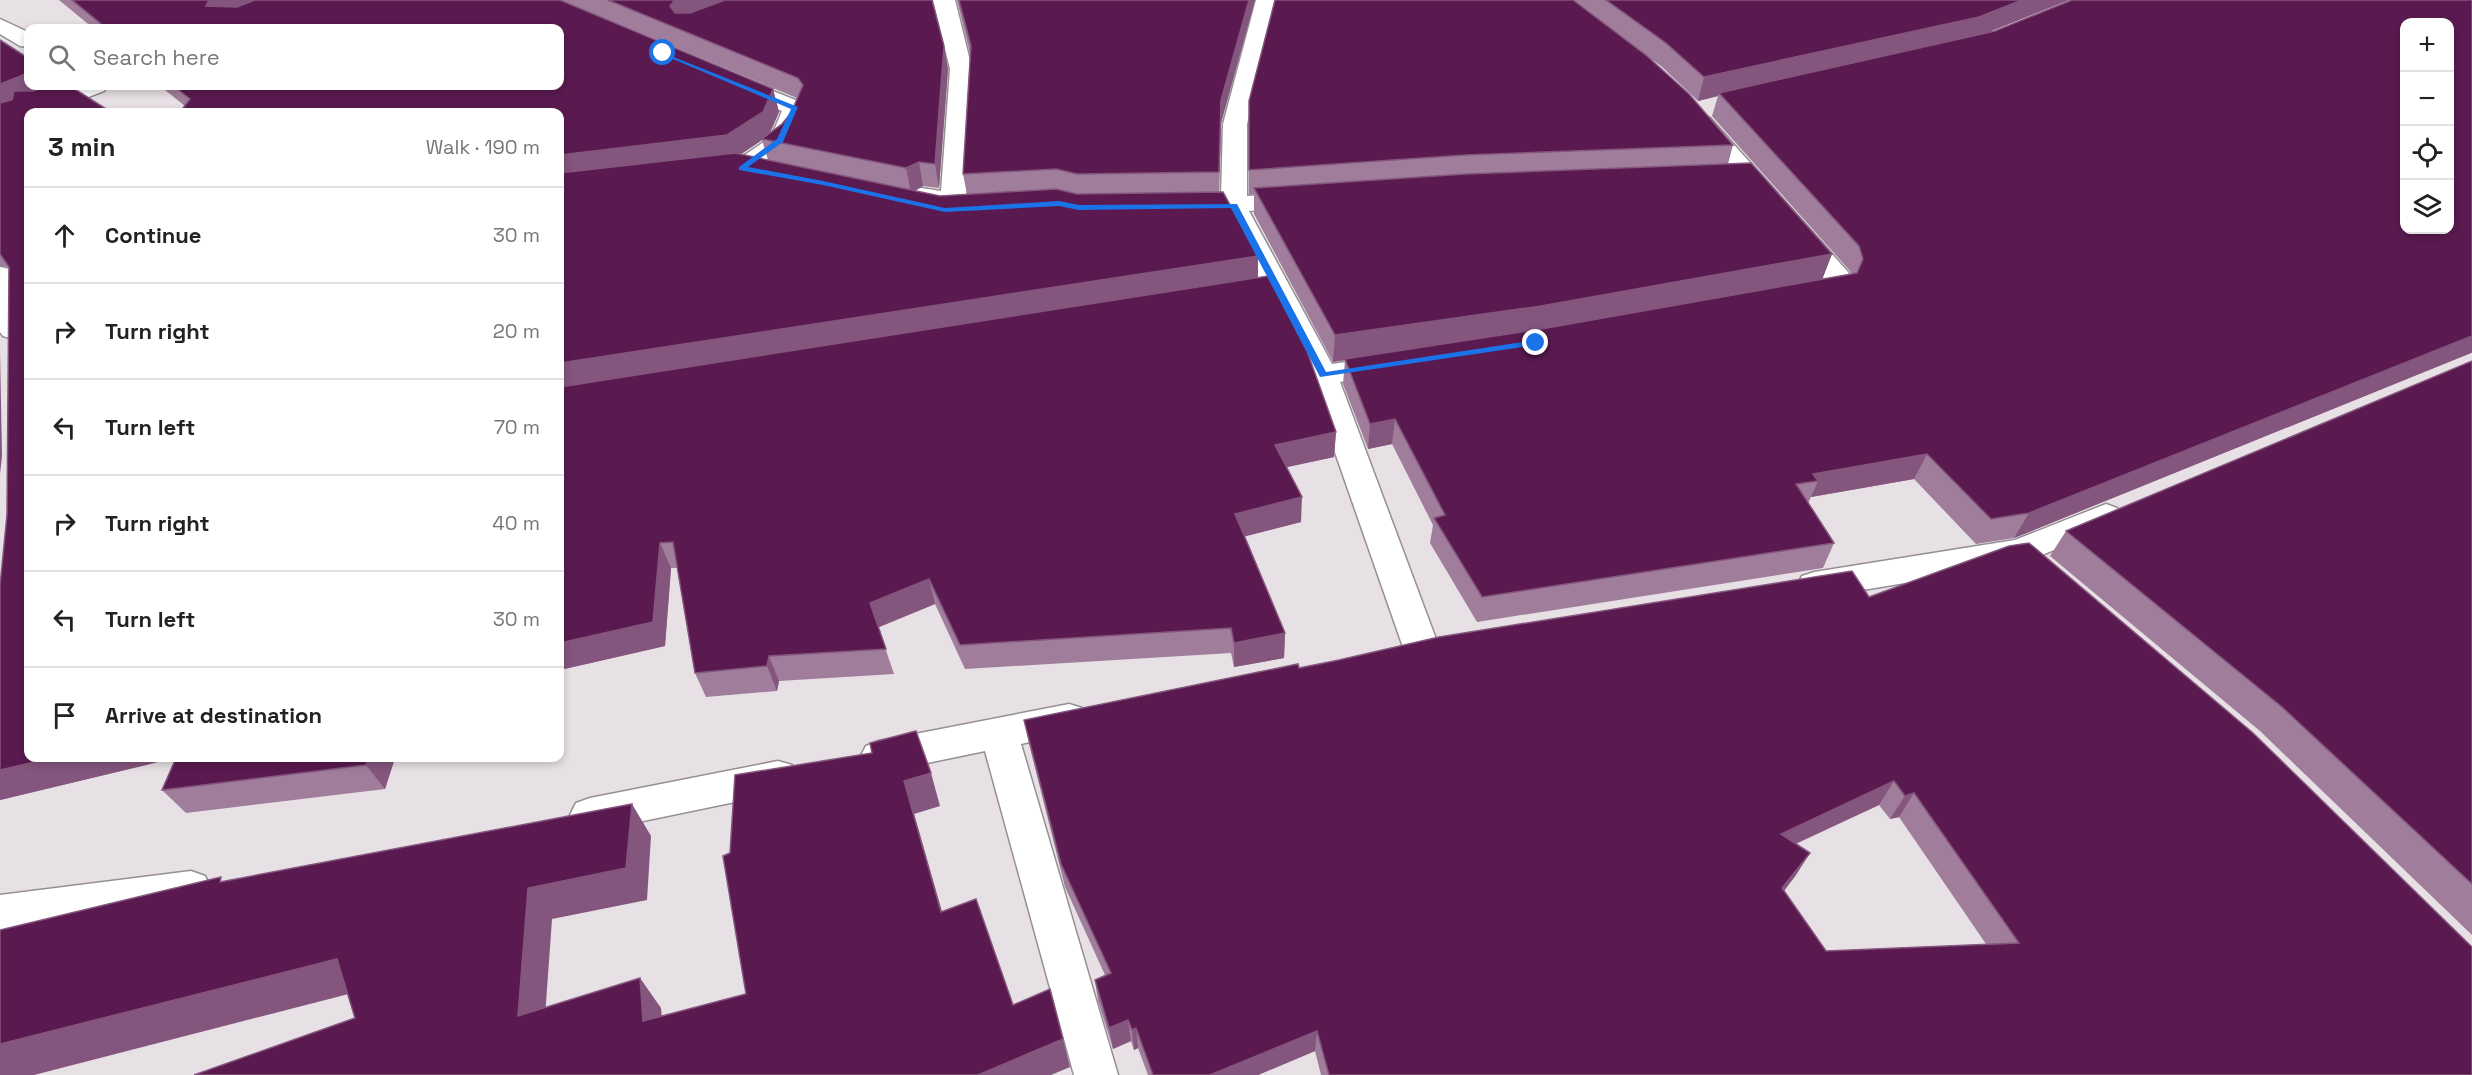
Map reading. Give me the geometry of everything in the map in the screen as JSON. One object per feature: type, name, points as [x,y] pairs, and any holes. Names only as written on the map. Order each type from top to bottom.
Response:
[{"type":"street","points":[[944,0],[961,69],[953,200],[892,195],[945,210],[979,208]]},
{"type":"street","points":[[1267,0],[1235,124],[1234,206],[1266,290],[1323,375],[1421,647]]},
{"type":"street","points":[[0,25],[24,39]]},
{"type":"street","points":[[718,76],[795,108],[780,141],[732,170],[777,174]]},
{"type":"street","points":[[40,108],[86,90]]},
{"type":"street","points":[[1715,106],[1688,107],[1839,278],[1837,289],[1786,298]]},
{"type":"street","points":[[1716,180],[1749,178]]},
{"type":"street","points":[[1162,206],[1234,206],[1325,199]]},
{"type":"street","points":[[13,285],[15,362]]},
{"type":"street","points":[[1323,375],[1418,361]]},
{"type":"street","points":[[1785,589],[2034,564],[2141,502]]},
{"type":"street","points":[[1386,654],[1456,642]]},
{"type":"street","points":[[848,764],[1105,712]]},
{"type":"street","points":[[999,734],[1096,1075]]},
{"type":"street","points":[[558,821],[813,770]]},
{"type":"street","points":[[0,914],[221,885]]},
{"type":"building","points":[[72,0],[209,0],[206,6],[237,7],[255,0],[560,0],[773,89],[763,112],[727,135],[564,155],[564,108],[183,108],[190,99],[179,90],[564,90],[564,24],[101,24]]},
{"type":"building","points":[[608,0],[678,0],[670,6],[675,13],[690,13],[725,0],[932,0],[944,46],[935,164],[919,162],[906,168],[762,139],[782,124],[791,113],[803,85],[798,78]]},
{"type":"building","points":[[959,0],[1249,0],[1221,100],[1219,172],[1077,174],[1056,169],[963,174],[971,46]]},
{"type":"building","points":[[1275,0],[1573,0],[1647,56],[1689,94],[1733,145],[1465,155],[1249,170],[1249,101]]},
{"type":"building","points":[[1606,0],[2022,0],[1979,17],[1704,77],[1666,43]]},
{"type":"building","points":[[2072,0],[2472,0],[2472,336],[2029,513],[1991,519],[1927,454],[1813,474],[1818,481],[1796,484],[1834,543],[1482,597],[1434,518],[1445,515],[1395,419],[1370,424],[1345,359],[1541,329],[1857,273],[1863,259],[1859,246],[1719,93],[1995,31]]},
{"type":"building","points":[[0,40],[24,55],[24,75],[0,84]]},
{"type":"building","points":[[76,90],[105,108],[24,108],[24,762],[35,762],[0,770],[0,586],[7,515],[9,267],[0,254],[0,103],[12,100],[14,91]]},
{"type":"building","points":[[735,153],[940,196],[1056,189],[1077,194],[1223,192],[1258,256],[564,362],[564,173]]},
{"type":"building","points":[[1751,163],[1832,254],[1541,306],[1335,335],[1254,188],[1466,174]]},
{"type":"building","points":[[1268,276],[1307,351],[1336,432],[1275,445],[1302,497],[1235,514],[1285,633],[1234,643],[1231,628],[960,645],[929,579],[870,603],[886,649],[769,656],[767,666],[695,673],[673,542],[660,543],[653,622],[564,642],[564,386]]},
{"type":"building","points":[[2472,361],[2472,884],[2282,707],[2066,531]]},
{"type":"building","points":[[2029,543],[2253,733],[2472,947],[2472,1075],[1329,1075],[1317,1031],[1210,1075],[1153,1075],[1136,1028],[1132,1030],[1128,1020],[1109,1028],[1095,980],[1111,973],[1061,864],[1024,720],[1298,664],[1299,668],[1339,660],[1439,637],[1852,571],[1869,597],[2009,546]],"holes":[[[1894,781],[1905,796],[1914,793],[2019,943],[1826,951],[1782,888],[1810,853],[1781,834]]]},
{"type":"building","points":[[916,731],[931,773],[904,781],[941,912],[976,899],[1013,1005],[1050,989],[1063,1039],[978,1075],[194,1075],[355,1018],[337,959],[0,1044],[0,930],[221,877],[220,882],[632,804],[626,868],[528,888],[518,1016],[640,978],[643,1021],[746,994],[723,856],[730,853],[735,775],[872,753],[870,743]]},
{"type":"building","points":[[174,762],[367,762],[366,765],[162,790]]},
{"type":"route","points":[[663,53],[795,108],[780,141],[742,168],[945,210],[1059,203],[1079,207],[1234,206],[1323,375],[1536,343]]}]
